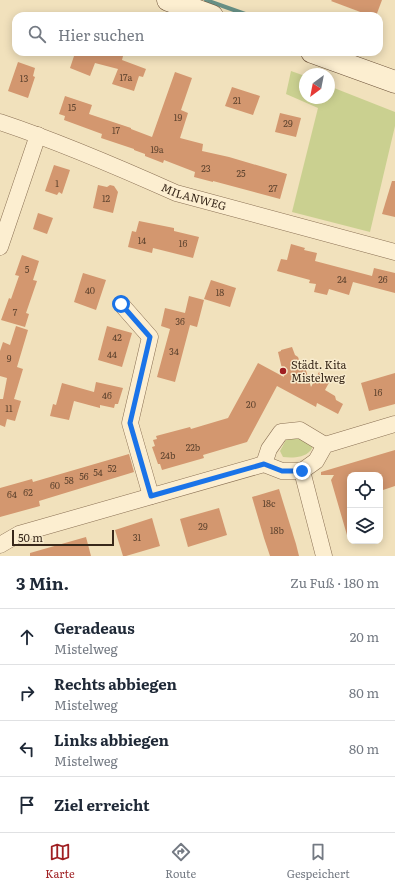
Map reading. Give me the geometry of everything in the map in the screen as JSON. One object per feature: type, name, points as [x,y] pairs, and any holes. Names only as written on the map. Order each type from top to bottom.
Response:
[{"type":"main road","points":[[168,0],[201,12]]},
{"type":"main road","points":[[323,56],[395,82]]},
{"type":"street","name":"MILANWEG","points":[[0,122],[38,135],[146,179],[176,193],[395,252]]},
{"type":"street","points":[[0,247],[38,135]]},
{"type":"street","points":[[121,304],[150,337],[130,423],[151,496]]},
{"type":"street","points":[[0,545],[19,534],[264,464],[282,471],[302,471],[316,461],[325,445],[395,424]]},
{"type":"street","points":[[264,464],[269,449],[281,432],[300,430],[325,445]]},
{"type":"street","points":[[302,471],[324,556]]},
{"type":"green space","points":[[291,71],[299,74],[299,100],[286,94]]},
{"type":"green space","points":[[335,88],[395,112],[395,126],[370,232],[292,212],[318,108],[309,104],[335,104]]},
{"type":"green space","points":[[297,434],[313,445],[311,450],[301,456],[283,457],[280,451],[288,436]]},
{"type":"building","points":[[382,0],[378,12],[360,12],[331,1]]},
{"type":"building","points":[[74,56],[123,56],[122,60],[146,69],[143,77],[139,76],[134,91],[112,84],[118,69],[95,63],[90,76],[70,68]]},
{"type":"building","points":[[18,62],[35,68],[33,76],[35,77],[28,98],[8,91]]},
{"type":"building","points":[[175,72],[192,78],[181,110],[188,113],[180,138],[203,144],[202,151],[229,157],[287,174],[280,199],[194,177],[195,172],[164,160],[163,163],[145,156],[145,154],[134,149],[101,138],[102,134],[64,120],[65,116],[59,114],[65,96],[92,105],[89,114],[131,128],[152,137]]},
{"type":"building","points":[[232,87],[260,96],[253,115],[225,106]]},
{"type":"building","points":[[280,113],[301,118],[296,137],[275,132]]},
{"type":"building","points":[[54,165],[70,170],[62,194],[59,192],[57,195],[45,191]]},
{"type":"building","points":[[392,181],[395,181],[395,217],[382,214]]},
{"type":"building","points":[[98,185],[107,187],[110,185],[114,186],[118,192],[113,213],[93,208]]},
{"type":"building","points":[[38,213],[53,218],[47,234],[33,229]]},
{"type":"building","points":[[139,221],[174,228],[174,231],[199,237],[193,258],[153,248],[152,253],[128,247],[132,231],[136,232]]},
{"type":"building","points":[[291,244],[305,248],[304,250],[317,253],[315,261],[372,276],[374,268],[395,273],[395,293],[353,282],[349,295],[329,289],[327,295],[314,292],[316,284],[309,283],[310,280],[277,271],[281,259],[287,260]]},
{"type":"building","points":[[22,255],[39,261],[33,280],[37,281],[26,313],[29,314],[25,327],[1,320],[9,298],[11,299],[19,276],[15,275]]},
{"type":"building","points":[[83,273],[106,280],[96,310],[74,302]]},
{"type":"building","points":[[211,280],[236,288],[230,307],[204,299]]},
{"type":"building","points":[[189,296],[204,300],[197,327],[190,325],[175,382],[157,377],[170,329],[161,326],[165,308],[185,313]]},
{"type":"building","points":[[16,326],[28,330],[17,367],[23,369],[14,399],[21,401],[15,421],[7,419],[5,427],[0,425],[0,399],[3,399],[7,378],[0,376],[0,351],[3,342],[10,345]]},
{"type":"building","points":[[107,326],[132,333],[122,367],[98,360]]},
{"type":"building","points":[[292,347],[302,368],[305,367],[311,387],[319,372],[331,379],[325,390],[335,396],[336,400],[343,404],[338,414],[317,403],[316,407],[277,386],[247,442],[203,455],[204,458],[162,470],[160,464],[158,464],[152,447],[155,446],[153,440],[157,439],[156,436],[190,427],[191,429],[228,418],[258,363],[284,377],[278,352]]},
{"type":"building","points":[[395,373],[395,404],[369,411],[361,383]]},
{"type":"building","points":[[96,382],[123,388],[118,404],[115,404],[114,408],[100,405],[100,408],[74,401],[69,420],[50,416],[53,404],[56,405],[62,383],[94,392]]},
{"type":"building","points":[[395,450],[395,486],[383,490],[383,472],[347,472],[347,535],[331,480],[334,475],[321,475],[321,472]]},
{"type":"building","points":[[129,454],[134,472],[39,501],[40,506],[0,517],[0,488],[32,479],[33,482]]},
{"type":"building","points":[[279,489],[299,556],[270,556],[264,538],[252,497]]},
{"type":"building","points":[[219,508],[227,535],[188,547],[180,519]]},
{"type":"building","points":[[152,518],[160,546],[123,556],[115,530]]},
{"type":"building","points":[[86,537],[91,556],[30,556],[30,553]]},
{"type":"waterway","points":[[206,0],[240,12]]},
{"type":"place","name":"Städt. Kita Mistelweg","points":[[283,371]]},
{"type":"route","points":[[121,304],[150,337],[130,423],[151,496],[264,464],[282,471],[302,471]]}]
